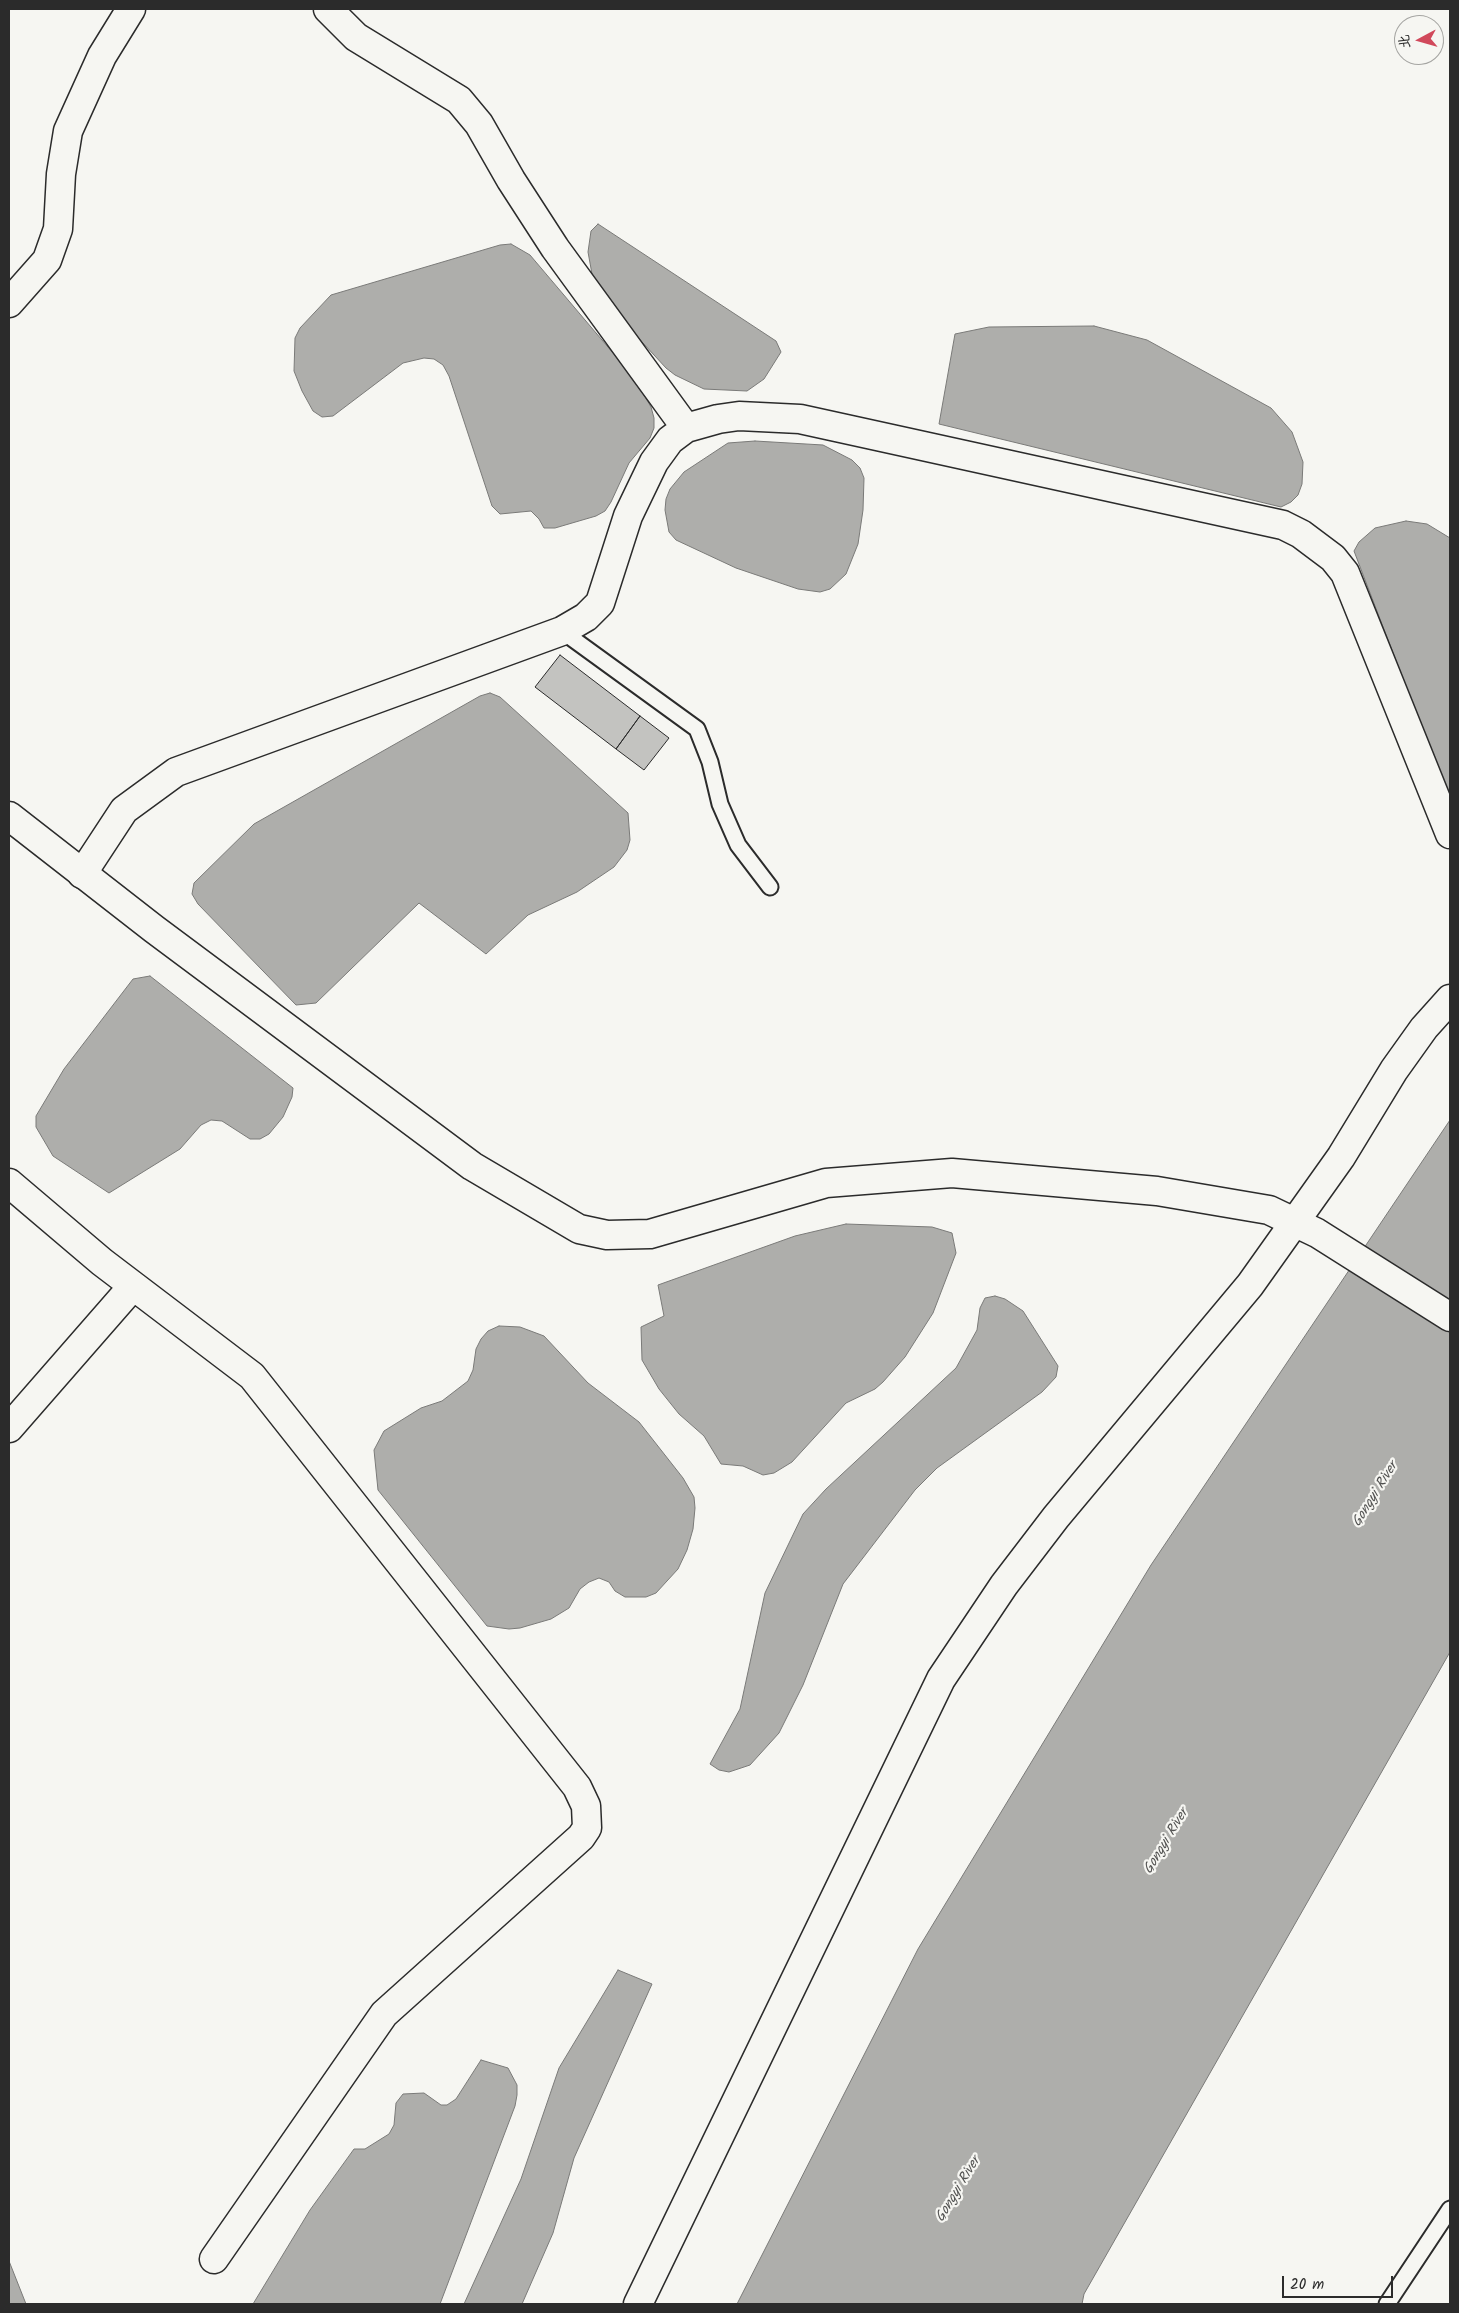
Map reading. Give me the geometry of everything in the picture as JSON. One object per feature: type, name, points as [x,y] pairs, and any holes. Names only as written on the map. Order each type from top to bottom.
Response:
[{"type":"street","points":[[9,303],[47,260],[50,254],[58,229],[60,174],[68,131],[102,56],[131,9]]},
{"type":"street","points":[[328,9],[356,37],[459,100],[479,124],[510,180],[555,248],[686,428]]},
{"type":"street","points":[[82,874],[124,810],[176,772],[562,631],[586,617],[600,603],[628,516],[651,470],[670,440],[686,428],[718,418],[739,416],[800,419],[1283,525],[1301,534],[1333,558],[1345,573],[1450,834]]},
{"type":"street","points":[[9,816],[82,874],[472,1166],[579,1229],[607,1235],[650,1234],[826,1183],[952,1173],[1157,1191],[1269,1210],[1306,1228],[1450,1317]]},
{"type":"street","points":[[638,2304],[941,1680],[1004,1585],[1056,1517],[1250,1285],[1306,1228],[1342,1157],[1399,1063],[1424,1028],[1450,998]]},
{"type":"street","points":[[9,1183],[133,1286],[252,1376],[577,1786],[586,1806],[587,1828],[582,1837],[384,2014],[214,2258]]},
{"type":"street","points":[[9,1428],[133,1286]]},
{"type":"lane","points":[[562,631],[698,729],[710,762],[720,804],[738,845],[770,888]]},
{"type":"lane","points":[[1387,2304],[1450,2209]]},
{"type":"water","points":[[598,224],[776,341],[781,352],[764,379],[747,391],[704,389],[675,375],[666,368],[607,304],[592,274],[588,252],[591,231]]},
{"type":"water","points":[[511,244],[530,255],[635,379],[651,407],[654,418],[654,428],[650,438],[629,463],[605,511],[596,516],[555,528],[544,528],[531,511],[500,514],[492,506],[449,376],[443,365],[434,359],[424,358],[403,363],[333,416],[322,417],[313,411],[294,371],[295,338],[300,328],[331,295],[500,245]]},
{"type":"water","points":[[1094,326],[1147,340],[1271,408],[1292,432],[1303,462],[1302,484],[1298,495],[1291,502],[1281,507],[939,424],[955,334],[989,327]]},
{"type":"water","points":[[755,441],[823,445],[852,460],[860,468],[864,478],[863,510],[858,544],[846,574],[830,589],[820,592],[798,589],[736,568],[676,540],[669,532],[665,510],[666,499],[670,489],[684,472],[728,443]]},
{"type":"water","points":[[1406,521],[1427,524],[1450,538],[1450,802],[1354,551],[1359,542],[1375,528]]},
{"type":"water","points":[[490,693],[500,697],[628,813],[630,840],[627,850],[614,867],[577,892],[528,915],[486,954],[419,903],[316,1003],[296,1005],[198,904],[192,894],[194,883],[254,824],[480,696]]},
{"type":"water","points":[[150,976],[293,1088],[292,1097],[283,1117],[269,1134],[260,1139],[250,1139],[222,1121],[211,1120],[201,1125],[180,1149],[109,1193],[53,1156],[36,1127],[36,1116],[64,1069],[133,979]]},
{"type":"water","name":"Gongyi River","points":[[1450,1120],[1450,1652],[1084,2294],[1082,2304],[737,2304],[918,1949],[1151,1565]]},
{"type":"water","points":[[846,1224],[932,1227],[952,1233],[956,1253],[933,1313],[905,1357],[883,1382],[875,1389],[846,1403],[792,1462],[774,1473],[763,1475],[743,1466],[721,1464],[704,1436],[679,1414],[659,1389],[642,1360],[641,1327],[664,1316],[658,1285],[795,1236]]},
{"type":"water","points":[[995,1296],[1005,1299],[1023,1311],[1058,1366],[1056,1377],[1042,1392],[937,1468],[915,1490],[843,1584],[803,1685],[779,1733],[750,1765],[729,1772],[719,1770],[710,1764],[740,1709],[765,1593],[803,1514],[826,1489],[956,1368],[977,1330],[980,1308],[985,1298]]},
{"type":"water","points":[[499,1326],[520,1327],[544,1336],[588,1383],[639,1422],[683,1478],[694,1497],[693,1529],[687,1550],[678,1569],[656,1593],[646,1597],[625,1597],[615,1591],[609,1582],[599,1578],[589,1582],[580,1589],[569,1608],[551,1619],[520,1628],[509,1629],[487,1626],[378,1490],[374,1450],[384,1431],[421,1408],[442,1401],[468,1381],[473,1370],[476,1349],[481,1339],[488,1331]]},
{"type":"water","points":[[618,1970],[652,1984],[574,2158],[553,2233],[522,2304],[464,2304],[521,2179],[559,2068]]},
{"type":"water","points":[[481,2060],[508,2068],[517,2085],[517,2095],[515,2106],[440,2304],[253,2304],[310,2210],[354,2149],[365,2149],[389,2134],[394,2125],[396,2103],[403,2094],[424,2093],[441,2105],[447,2105],[456,2099]]},
{"type":"water","points":[[9,2261],[26,2304],[9,2304]]},
{"type":"building","points":[[560,655],[640,716],[616,749],[535,687]]},
{"type":"building","points":[[640,716],[669,738],[644,770],[616,749]]}]
